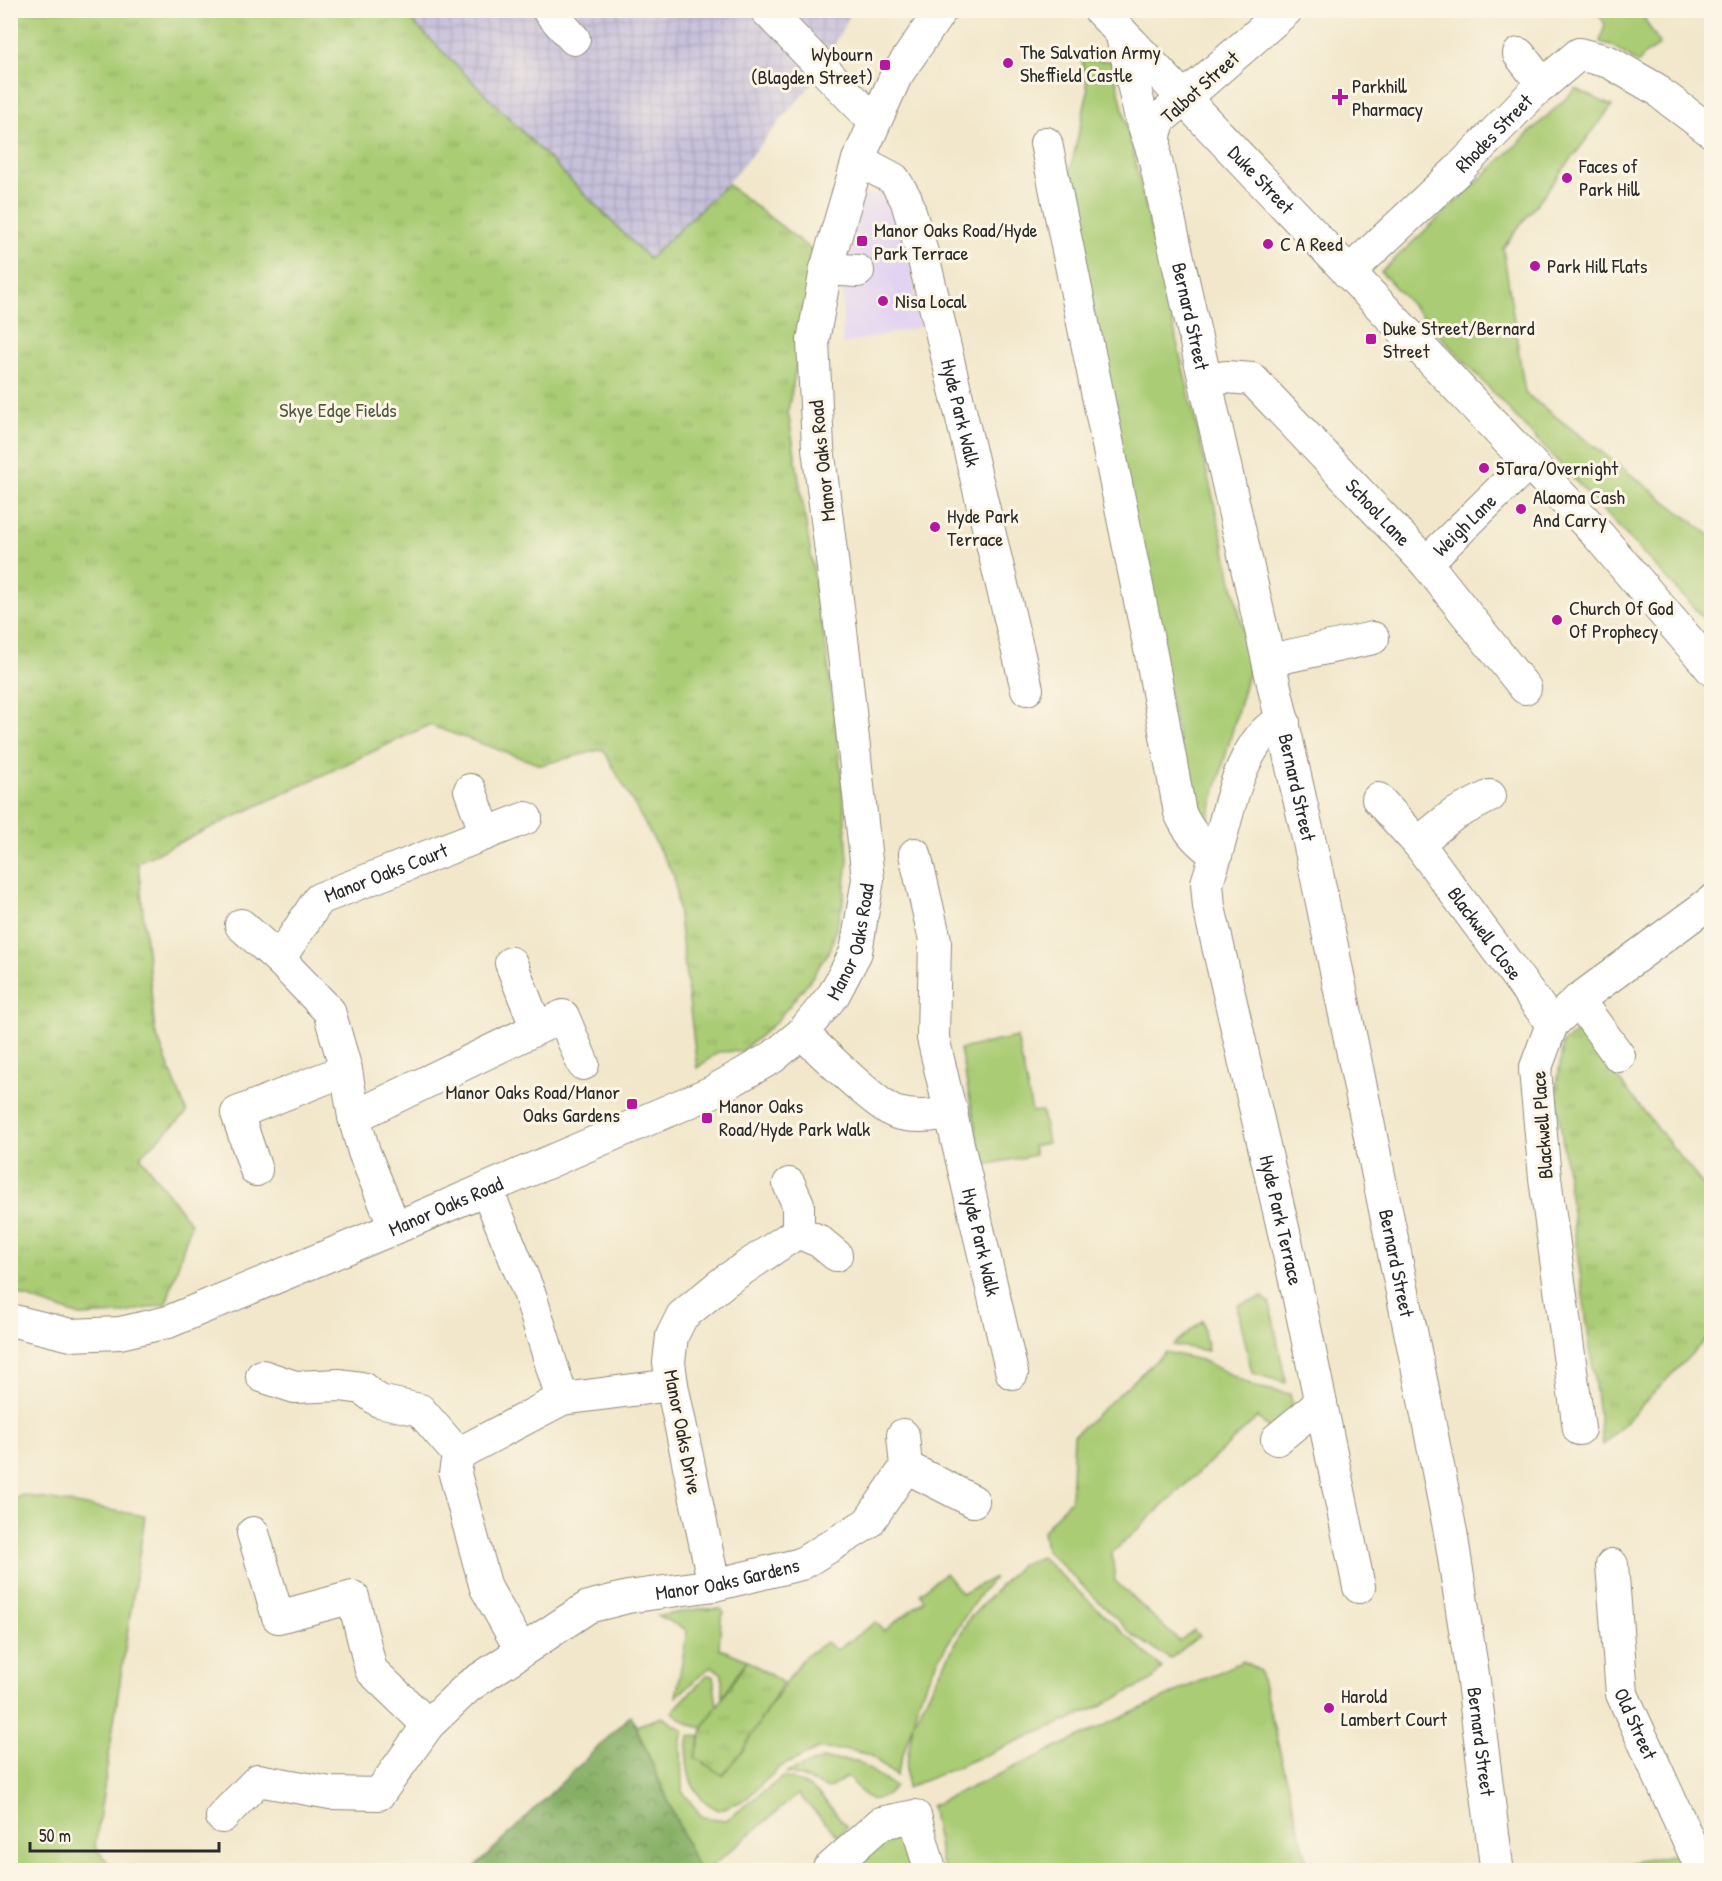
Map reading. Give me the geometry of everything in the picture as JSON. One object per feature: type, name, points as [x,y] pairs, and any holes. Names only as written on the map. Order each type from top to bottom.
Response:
[{"type":"main road","name":"Duke Street","points":[[1100,10],[1599,536],[1712,669]]},
{"type":"main road","name":"Talbot Street","points":[[1157,168],[1155,133],[1159,120],[1286,10]]},
{"type":"main road","points":[[1122,34],[1141,116],[1157,168]]},
{"type":"main road","name":"Bernard Street","points":[[1157,168],[1284,722],[1450,1525],[1473,1677],[1497,1870]]},
{"type":"street","points":[[548,10],[574,39]]},
{"type":"street","points":[[766,10],[874,122]]},
{"type":"street","name":"Manor Oaks Road","points":[[10,1320],[71,1335],[120,1333],[168,1322],[487,1190],[712,1092],[773,1057],[802,1033],[834,994],[856,952],[868,879],[816,426],[813,341],[826,269],[858,160],[896,76],[941,10]]},
{"type":"street","points":[[1519,54],[1543,85]]},
{"type":"street","name":"Rhodes Street","points":[[1348,273],[1543,85],[1579,54],[1609,62],[1660,92],[1712,132]]},
{"type":"street","points":[[1046,143],[1152,659],[1180,813],[1187,829],[1216,855]]},
{"type":"street","name":"Hyde Park Walk","points":[[858,160],[894,179],[906,200],[923,256],[1027,689]]},
{"type":"street","points":[[826,269],[858,271]]},
{"type":"street","name":"School Lane","points":[[1206,381],[1226,377],[1252,379],[1426,563],[1526,688]]},
{"type":"street","name":"Weigh Lane","points":[[1426,563],[1528,463]]},
{"type":"street","points":[[1270,660],[1373,638]]},
{"type":"street","name":"Hyde Park Terrace","points":[[1284,722],[1268,728],[1240,774],[1207,883],[1209,907],[1297,1289],[1359,1587]]},
{"type":"street","points":[[470,790],[486,834]]},
{"type":"street","points":[[1418,843],[1454,815],[1490,796]]},
{"type":"street","name":"Blackwell Close","points":[[1378,798],[1418,843],[1552,1024]]},
{"type":"street","name":"Manor Oaks Court","points":[[279,959],[319,899],[526,818]]},
{"type":"street","name":"Hyde Park Walk","points":[[915,854],[935,940],[933,1038],[1012,1373]]},
{"type":"street","name":"Blackwell Place","points":[[1579,1429],[1545,1178],[1535,1070],[1552,1024],[1578,1000],[1709,908]]},
{"type":"street","points":[[241,925],[279,959],[329,1011],[346,1070],[354,1117],[364,1152],[395,1228]]},
{"type":"street","points":[[512,963],[536,1027]]},
{"type":"street","points":[[1578,1000],[1619,1056]]},
{"type":"street","points":[[354,1117],[536,1027],[563,1016],[583,1064]]},
{"type":"street","points":[[802,1033],[847,1075],[895,1113],[926,1117],[952,1112]]},
{"type":"street","points":[[256,1170],[237,1113],[346,1070]]},
{"type":"street","points":[[789,1184],[798,1203],[798,1232],[819,1240],[836,1255]]},
{"type":"street","points":[[487,1190],[530,1294],[562,1399]]},
{"type":"street","name":"Manor Oaks Drive","points":[[714,1584],[672,1384],[669,1362],[672,1336],[682,1316],[725,1281],[798,1232]]},
{"type":"street","points":[[262,1376],[295,1387],[340,1385],[362,1388],[379,1401],[420,1410],[458,1454],[455,1474],[486,1588],[520,1650]]},
{"type":"street","points":[[458,1454],[562,1399],[672,1384]]},
{"type":"street","points":[[1277,1439],[1321,1403]]},
{"type":"street","points":[[903,1435],[906,1467],[973,1501]]},
{"type":"street","name":"Manor Oaks Gardens","points":[[222,1816],[258,1780],[330,1793],[379,1794],[428,1725],[469,1686],[588,1607],[628,1597],[714,1584],[801,1564],[868,1523],[906,1467]]},
{"type":"street","points":[[253,1533],[278,1617],[353,1597],[371,1670],[428,1725]]},
{"type":"street","name":"Old Street","points":[[1612,1565],[1622,1694],[1702,1870]]},
{"type":"street","points":[[828,1870],[881,1824],[915,1816],[930,1870]]},
{"type":"shaded area","points":[[402,11],[852,11],[816,79],[727,184],[649,259]]},
{"type":"shaded area","points":[[883,193],[899,205],[911,260],[919,327],[842,344],[843,272],[851,220],[864,195]]},
{"type":"green space","name":"Skye Edge Fields","points":[[11,11],[402,11],[649,259],[727,184],[817,254],[788,411],[827,656],[842,779],[848,860],[843,902],[831,948],[810,980],[775,1023],[742,1051],[718,1052],[697,1068],[674,876],[603,749],[541,765],[429,725],[138,862],[155,1031],[187,1113],[140,1156],[191,1224],[166,1304],[119,1314],[80,1316],[11,1292]]},
{"type":"green space","points":[[1597,11],[1640,11],[1660,45],[1644,55],[1638,63],[1611,45],[1600,42],[1605,24]]},
{"type":"green space","points":[[1082,60],[1112,61],[1251,663],[1207,823],[1192,805],[1065,194],[1088,91]]},
{"type":"green space","points":[[1576,89],[1612,106],[1503,248],[1525,393],[1711,536],[1711,626],[1381,272]]},
{"type":"green space","points":[[1579,1030],[1711,1195],[1711,1334],[1603,1445],[1556,1092],[1563,1043]]},
{"type":"green space","points":[[1017,1037],[1032,1112],[1042,1111],[1048,1143],[1033,1146],[1035,1155],[983,1165],[960,1049]]},
{"type":"green space","points":[[1263,1297],[1270,1304],[1286,1383],[1252,1373],[1237,1305]]},
{"type":"green space","points":[[1202,1321],[1208,1351],[1173,1345]]},
{"type":"green space","points":[[1165,1352],[1201,1360],[1256,1387],[1290,1394],[1292,1404],[1276,1437],[1258,1417],[1112,1553],[1115,1581],[1179,1641],[1194,1630],[1199,1636],[1170,1659],[1134,1636],[1046,1550],[1043,1531],[1071,1499],[1074,1435]]},
{"type":"green space","points":[[22,1495],[145,1516],[95,1847],[114,1870],[11,1870],[10,1501]]},
{"type":"green space","points":[[1041,1557],[1162,1668],[1152,1680],[1096,1708],[907,1788],[906,1769],[913,1723],[896,1776],[870,1755],[849,1750],[818,1749],[780,1767],[745,1800],[719,1810],[700,1797],[694,1788],[688,1768],[689,1735],[701,1737],[695,1757],[723,1775],[802,1659],[826,1642],[836,1650],[876,1622],[884,1631],[924,1600],[920,1593],[945,1573],[962,1594],[995,1577],[972,1605],[946,1646],[924,1689],[914,1721],[968,1620],[1020,1565]]},
{"type":"green space","points":[[699,1609],[721,1609],[724,1613],[721,1619],[719,1648],[747,1660],[722,1697],[722,1674],[711,1666],[676,1697],[687,1632],[658,1616]]},
{"type":"green space","points":[[747,1660],[783,1683],[743,1750],[722,1775],[695,1757],[704,1726]]},
{"type":"green space","points":[[1243,1661],[1260,1671],[1309,1870],[943,1870],[931,1806]]},
{"type":"green space","points":[[707,1675],[713,1676],[717,1706],[703,1728],[690,1725],[672,1712]]},
{"type":"green space","points":[[631,1715],[698,1870],[466,1870],[474,1868]]},
{"type":"green space","points":[[662,1717],[683,1730],[681,1740],[682,1791],[702,1817],[726,1820],[783,1777],[812,1789],[826,1802],[846,1826],[840,1838],[798,1794],[707,1870],[698,1870],[636,1726]]},
{"type":"green space","points":[[823,1759],[857,1761],[895,1787],[874,1799],[865,1795],[847,1777],[828,1789],[786,1773]]},
{"type":"green space","points":[[891,1835],[909,1842],[923,1870],[851,1870]]},
{"type":"green space","points":[[1677,1854],[1684,1870],[1589,1870]]},
{"type":"place","name":"The Salvation Army Sheffield Castle","points":[[1008,63]]},
{"type":"place","name":"Wybourn (Blagden Street)","points":[[885,65]]},
{"type":"place","name":"Parkhill Pharmacy","points":[[1340,97]]},
{"type":"place","name":"Faces of Park Hill","points":[[1567,178]]},
{"type":"place","name":"Manor Oaks Road/Hyde Park Terrace","points":[[862,241]]},
{"type":"place","name":"C A Reed","points":[[1268,244]]},
{"type":"place","name":"Park Hill Flats","points":[[1535,266]]},
{"type":"place","name":"Nisa Local","points":[[883,301]]},
{"type":"place","name":"Duke Street/Bernard Street","points":[[1371,339]]},
{"type":"place","name":"5Tara/Overnight","points":[[1484,468]]},
{"type":"place","name":"Alaoma Cash And Carry","points":[[1521,509]]},
{"type":"place","name":"Hyde Park Terrace","points":[[935,527]]},
{"type":"place","name":"Church Of God Of Prophecy","points":[[1557,620]]},
{"type":"place","name":"Manor Oaks Road/Manor Oaks Gardens","points":[[632,1104]]},
{"type":"place","name":"Manor Oaks Road/Hyde Park Walk","points":[[707,1118]]},
{"type":"place","name":"Harold Lambert Court","points":[[1329,1708]]}]
